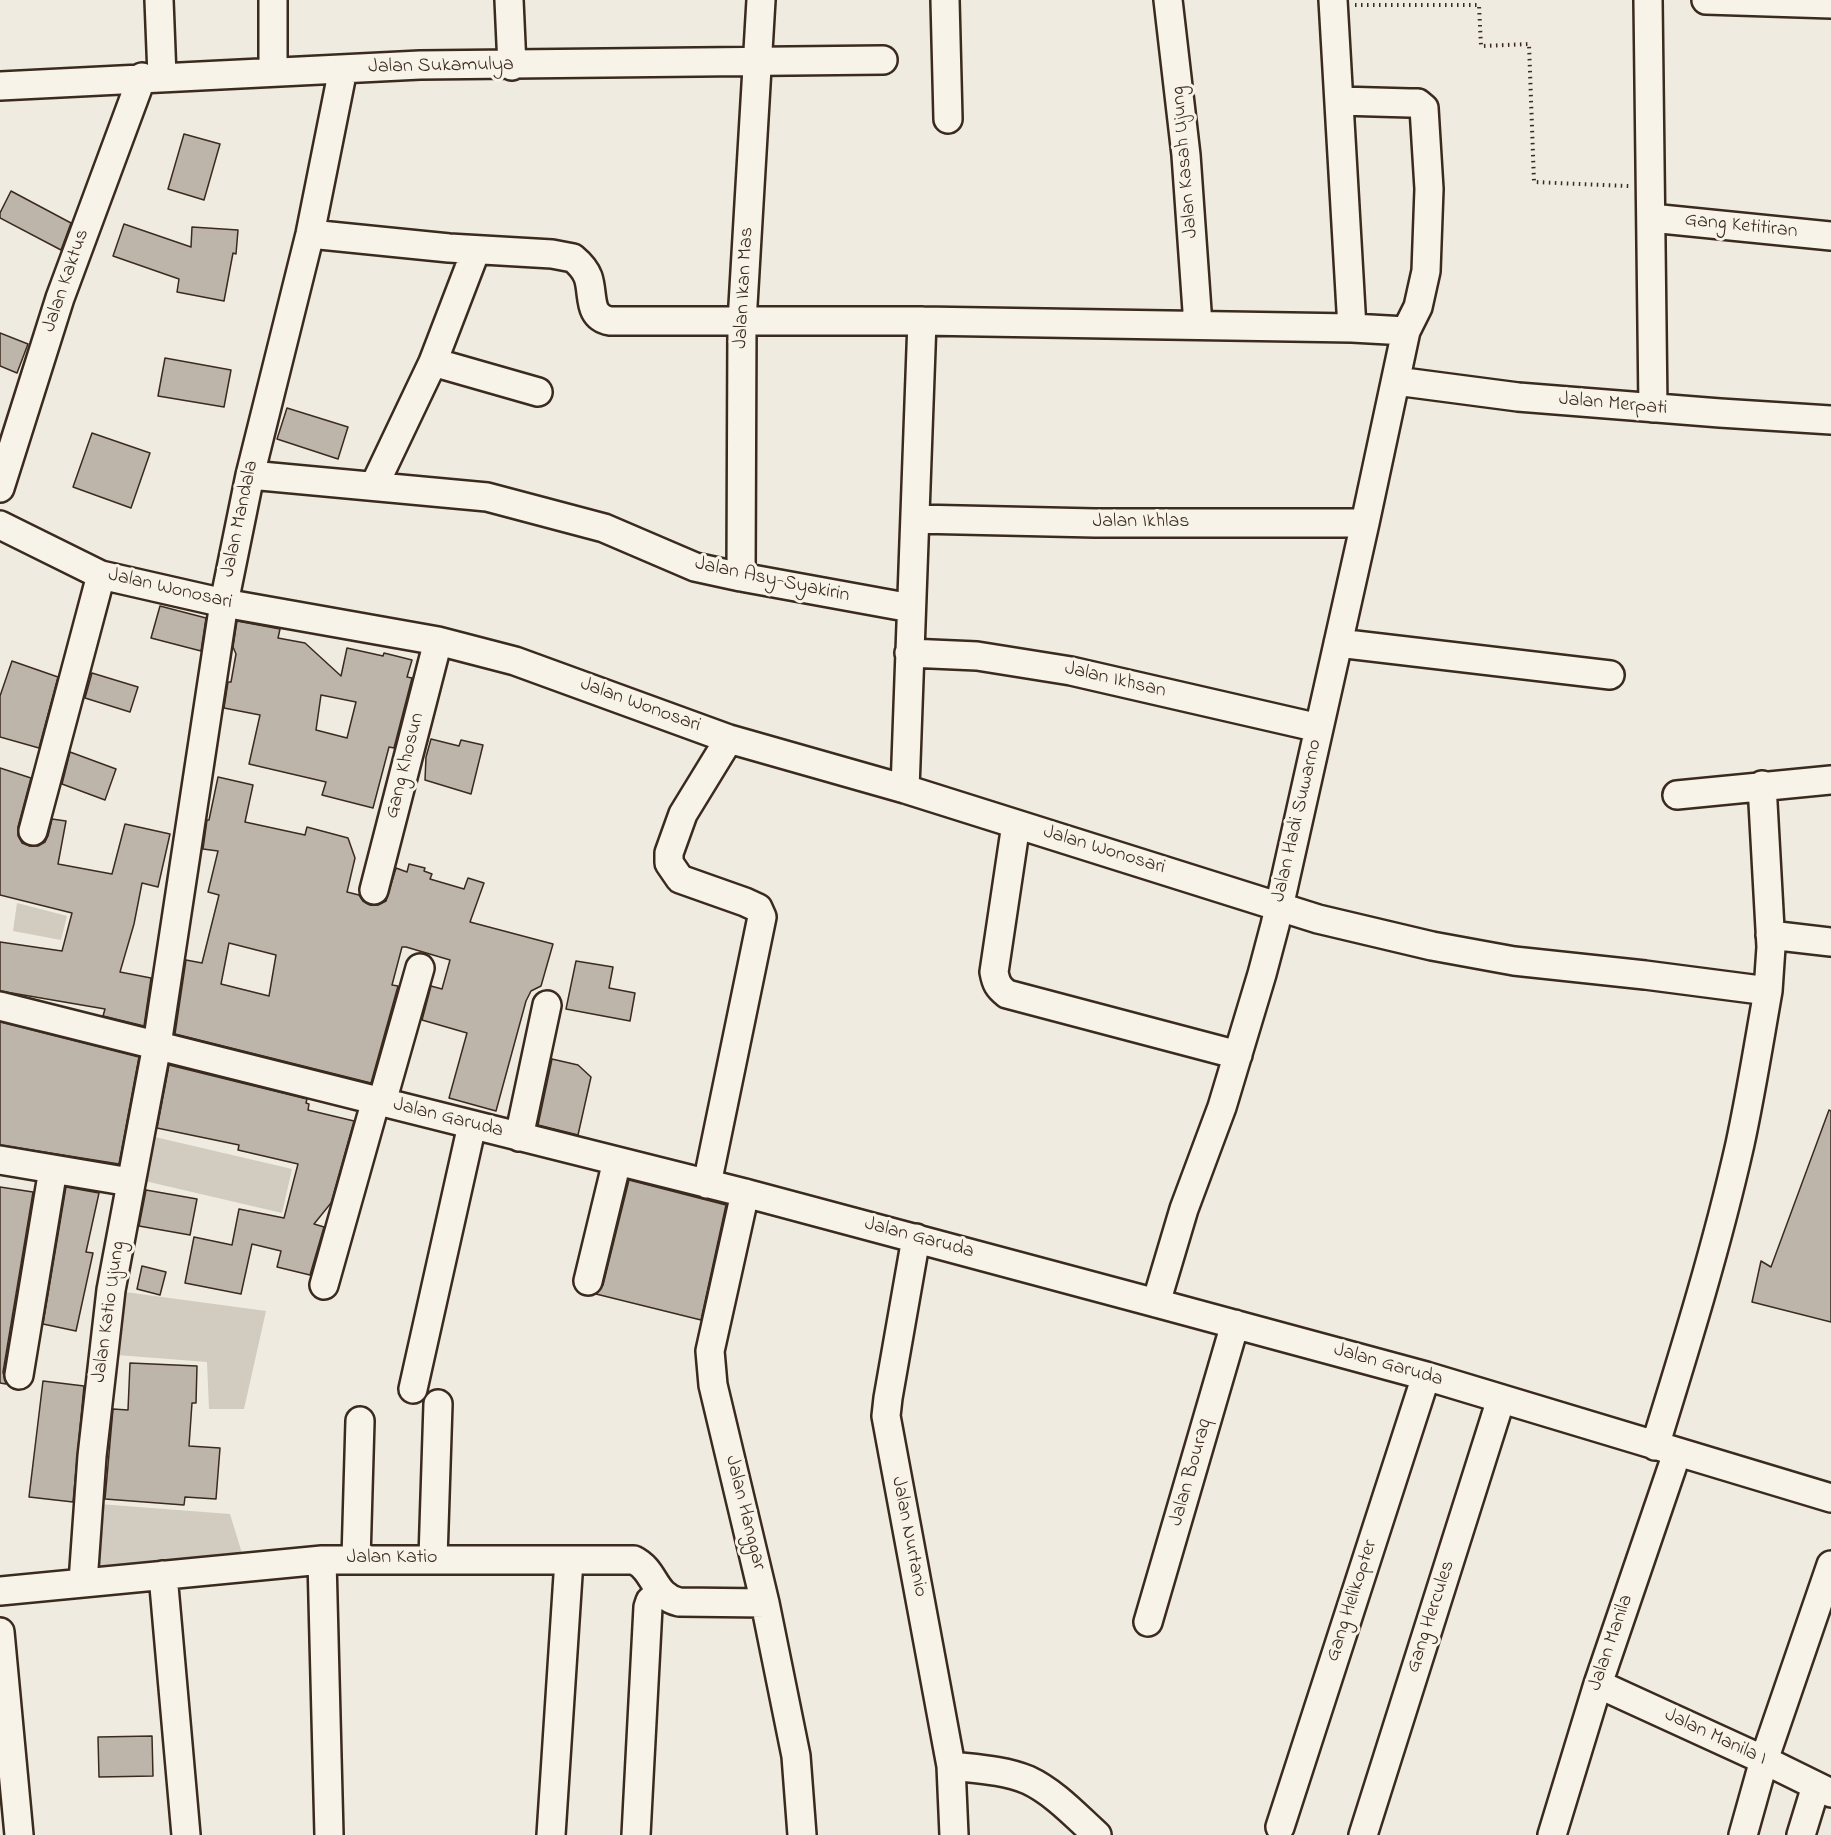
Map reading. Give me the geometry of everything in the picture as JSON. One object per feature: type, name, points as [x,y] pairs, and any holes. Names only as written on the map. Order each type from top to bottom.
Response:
[{"type":"street","points":[[152,77],[159,0]]},
{"type":"street","points":[[273,0],[273,71]]},
{"type":"street","points":[[509,0],[512,66]]},
{"type":"street","name":"Jalan Ikan Mas","points":[[741,577],[742,322],[761,0]]},
{"type":"street","points":[[945,0],[948,119]]},
{"type":"street","name":"Jalan Kasah Ujung","points":[[1168,0],[1186,155],[1198,325]]},
{"type":"street","points":[[1648,0],[1653,408]]},
{"type":"street","points":[[1706,0],[1831,4]]},
{"type":"street","points":[[1333,2],[1352,328]]},
{"type":"street","name":"Jalan Sukamulya","points":[[0,86],[420,65],[512,66],[883,60]]},
{"type":"street","name":"Jalan Mandala","points":[[157,1046],[224,603],[250,474],[310,234],[343,69]]},
{"type":"street","name":"Jalan Kaktus","points":[[0,488],[60,298],[152,77]]},
{"type":"street","name":"Jalan Hadi Suwarno","points":[[1156,1303],[1184,1209],[1222,1107],[1262,974],[1365,523],[1406,331],[1418,307],[1426,272],[1429,189],[1426,112],[1418,103],[1340,101]]},
{"type":"street","name":"Gang Ketitiran","points":[[1651,218],[1831,236]]},
{"type":"street","points":[[310,234],[476,250],[552,254],[573,258],[588,275],[594,309],[601,320],[634,322],[922,321],[1352,328],[1406,331]]},
{"type":"street","points":[[374,486],[433,362],[476,250]]},
{"type":"street","points":[[905,789],[922,321]]},
{"type":"street","points":[[433,362],[538,392]]},
{"type":"street","name":"Jalan Merpati","points":[[1396,381],[1518,397],[1831,420]]},
{"type":"street","name":"Jalan Asy-Syakirin","points":[[250,474],[487,497],[604,528],[695,567],[911,608]]},
{"type":"street","name":"Jalan Ikhlas","points":[[916,519],[1095,523],[1365,523]]},
{"type":"street","name":"Jalan Wonosari","points":[[0,525],[101,575],[224,603],[438,641],[515,661],[729,739],[905,789],[1318,919],[1473,954],[1551,966],[1645,975],[1768,991]]},
{"type":"street","points":[[33,831],[101,575]]},
{"type":"street","name":"Gang Khosun","points":[[374,890],[438,641]]},
{"type":"street","points":[[1338,642],[1610,675]]},
{"type":"street","name":"Jalan Ikhsan","points":[[909,652],[977,656],[1071,670],[1319,728]]},
{"type":"street","points":[[707,1184],[762,916],[758,908],[745,902],[680,879],[669,863],[669,854],[683,814],[729,739]]},
{"type":"street","points":[[1677,795],[1831,780]]},
{"type":"street","name":"Jalan Manila","points":[[1552,1835],[1666,1450],[1697,1311],[1740,1143],[1768,991],[1770,935],[1762,785]]},
{"type":"street","points":[[1016,824],[994,972],[1000,989],[1007,994],[1238,1055]]},
{"type":"street","points":[[1770,935],[1831,942]]},
{"type":"street","points":[[324,1285],[420,968]]},
{"type":"street","points":[[519,1137],[547,1005]]},
{"type":"street","name":"Jalan Garuda","points":[[0,1006],[916,1238],[1426,1376],[1831,1498]]},
{"type":"street","name":"Jalan Katio Ujung","points":[[83,1582],[92,1456],[111,1290],[157,1046]]},
{"type":"street","points":[[413,1389],[472,1125]]},
{"type":"street","points":[[0,1160],[130,1182]]},
{"type":"street","points":[[588,1281],[617,1161]]},
{"type":"street","points":[[19,1374],[53,1169]]},
{"type":"street","name":"Jalan Hanggar","points":[[745,1193],[710,1351],[713,1385],[765,1603],[796,1756],[802,1835]]},
{"type":"street","name":"Jalan Nurtanio","points":[[916,1238],[886,1416],[951,1766],[954,1835]]},
{"type":"street","name":"Jalan Bouraq","points":[[1148,1622],[1235,1324]]},
{"type":"street","name":"Gang Helikopter","points":[[1280,1827],[1426,1376]]},
{"type":"street","name":"Gang Hercules","points":[[1363,1835],[1501,1399]]},
{"type":"street","points":[[433,1558],[438,1404]]},
{"type":"street","points":[[356,1559],[360,1421]]},
{"type":"street","name":"Jalan Katio","points":[[0,1591],[322,1560],[433,1558],[634,1560],[643,1565],[661,1592]]},
{"type":"street","points":[[322,1560],[329,1835]]},
{"type":"street","points":[[551,1835],[569,1560]]},
{"type":"street","points":[[1743,1835],[1764,1760],[1831,1565]]},
{"type":"street","points":[[163,1575],[186,1835]]},
{"type":"street","points":[[636,1835],[650,1600],[661,1592],[670,1600],[679,1602],[765,1603]]},
{"type":"street","points":[[0,1632],[19,1835]]},
{"type":"street","name":"Jalan Manila I","points":[[1598,1684],[1764,1760],[1823,1790]]},
{"type":"street","points":[[951,1766],[1009,1774],[1030,1781],[1050,1794],[1097,1835]]},
{"type":"street","points":[[1801,1835],[1823,1790]]},
{"type":"path","points":[[1333,2],[1479,6],[1481,46],[1529,44],[1534,182],[1650,188]]},
{"type":"shaded area","points":[[17,903],[67,916],[61,940],[13,931]]},
{"type":"shaded area","points":[[155,1137],[292,1169],[282,1213],[145,1181]]},
{"type":"shaded area","points":[[125,1292],[266,1311],[244,1409],[209,1409],[207,1362],[117,1355]]},
{"type":"shaded area","points":[[99,1504],[230,1514],[244,1560],[98,1573],[94,1564]]},
{"type":"building","points":[[184,134],[220,144],[204,200],[168,189]]},
{"type":"building","points":[[11,191],[71,223],[61,250],[0,218],[0,213]]},
{"type":"building","points":[[124,224],[191,247],[192,227],[238,230],[236,254],[233,253],[224,301],[177,292],[179,279],[113,256]]},
{"type":"building","points":[[0,333],[28,344],[17,373],[0,366]]},
{"type":"building","points":[[165,358],[231,370],[224,407],[158,396]]},
{"type":"building","points":[[287,408],[348,427],[338,459],[277,439]]},
{"type":"building","points":[[92,433],[150,453],[131,508],[73,487]]},
{"type":"building","points":[[160,606],[206,618],[201,651],[151,638]]},
{"type":"building","points":[[237,621],[280,629],[278,638],[305,643],[341,676],[347,648],[383,656],[384,653],[412,660],[407,677],[412,678],[394,748],[389,747],[373,808],[322,795],[326,782],[249,764],[260,715],[224,708],[236,654],[233,647]],"holes":[[[321,695],[356,702],[347,738],[316,730]]]},
{"type":"building","points":[[12,661],[58,677],[39,748],[0,737],[0,696]]},
{"type":"building","points":[[92,673],[138,687],[130,712],[85,698]]},
{"type":"building","points":[[431,739],[459,746],[461,740],[483,745],[471,794],[425,780],[426,757]]},
{"type":"building","points":[[70,752],[116,769],[105,800],[62,784]]},
{"type":"building","points":[[0,768],[31,778],[18,827],[18,836],[22,843],[38,846],[45,842],[52,819],[66,821],[58,864],[112,874],[125,824],[170,834],[158,887],[142,883],[134,924],[120,972],[151,978],[144,1026],[103,1016],[105,1009],[0,991],[0,942],[62,951],[72,913],[0,895]]},
{"type":"building","points":[[218,777],[253,785],[245,822],[305,835],[307,827],[348,838],[355,858],[347,892],[359,895],[370,905],[378,905],[386,901],[396,868],[407,872],[409,864],[425,868],[424,871],[432,874],[430,879],[464,889],[468,878],[484,883],[470,922],[553,944],[541,986],[531,991],[526,1001],[496,1111],[449,1098],[467,1033],[422,1020],[431,986],[442,989],[450,960],[406,947],[402,947],[392,985],[398,986],[371,1083],[175,1034],[186,960],[202,963],[219,895],[208,892],[218,851],[203,849],[207,820],[209,820]],"holes":[[[229,943],[276,955],[269,996],[221,984]]]},
{"type":"building","points":[[576,961],[613,967],[609,988],[635,993],[630,1021],[566,1009]]},
{"type":"building","points":[[0,1022],[139,1057],[119,1164],[0,1145]]},
{"type":"building","points":[[552,1059],[578,1065],[591,1077],[578,1135],[538,1125]]},
{"type":"building","points":[[169,1065],[307,1099],[308,1110],[354,1121],[331,1203],[314,1224],[324,1227],[310,1275],[277,1267],[281,1251],[252,1244],[241,1294],[185,1283],[194,1237],[232,1245],[239,1209],[284,1218],[298,1164],[238,1150],[239,1145],[157,1128]]},
{"type":"building","points":[[1829,1110],[1831,1111],[1831,1322],[1752,1302],[1761,1261],[1771,1267]]},
{"type":"building","points":[[629,1180],[726,1205],[701,1320],[596,1294],[603,1285]]},
{"type":"building","points":[[0,1187],[33,1192],[3,1372],[6,1384],[0,1383]]},
{"type":"building","points":[[66,1187],[99,1193],[86,1252],[93,1253],[76,1331],[43,1324]]},
{"type":"building","points":[[146,1190],[197,1199],[190,1235],[139,1226]]},
{"type":"building","points":[[142,1266],[166,1272],[160,1295],[137,1289]]},
{"type":"building","points":[[130,1363],[197,1366],[196,1403],[192,1403],[189,1446],[220,1448],[216,1499],[185,1497],[184,1505],[105,1499],[113,1409],[128,1410]]},
{"type":"building","points":[[43,1381],[84,1386],[73,1502],[29,1497]]},
{"type":"building","points":[[152,1736],[153,1776],[99,1777],[98,1737]]}]
